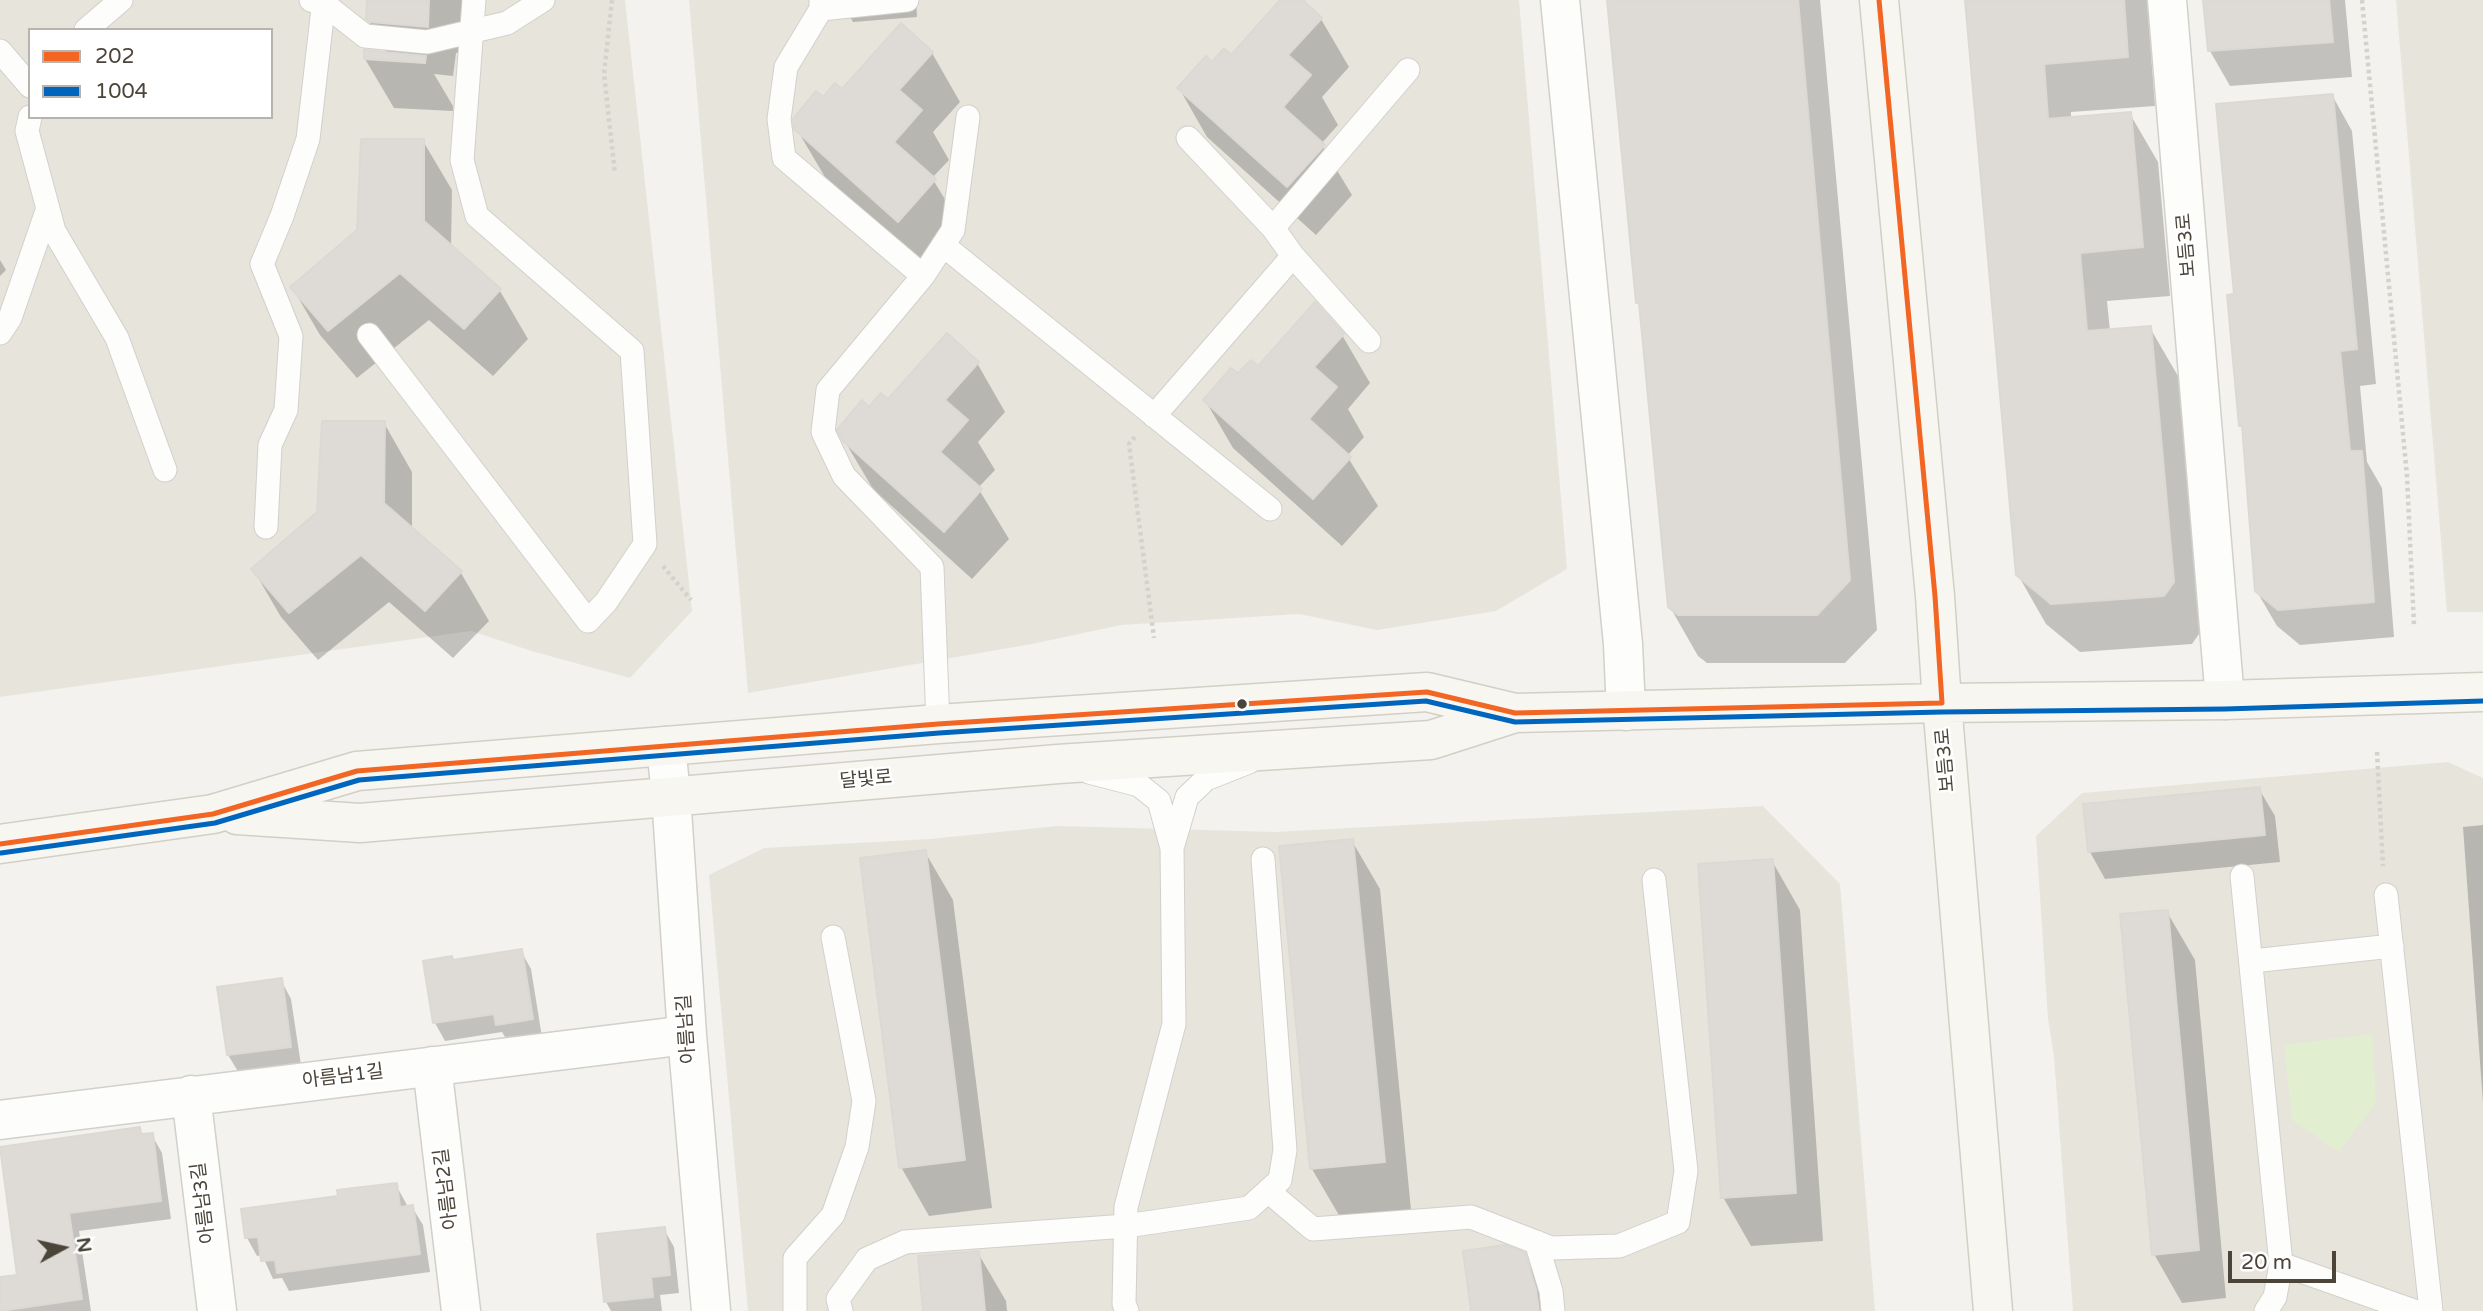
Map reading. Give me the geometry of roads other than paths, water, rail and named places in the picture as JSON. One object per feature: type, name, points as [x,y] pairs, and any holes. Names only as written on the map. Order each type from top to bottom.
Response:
[{"type":"street","points":[[1560,0],[1623,644],[1626,710]]},
{"type":"street","name":"보듬3로","points":[[1879,0],[1934,582],[1941,703],[1993,1311]]},
{"type":"street","name":"보듬3로","points":[[2166,0],[2225,700]]},
{"type":"street","name":"달빛로","points":[[0,844],[213,814],[357,771],[938,724],[1427,692],[1516,713],[1941,703],[2225,700],[2483,692]]},
{"type":"street","name":"달빛로","points":[[213,814],[360,823],[1058,764],[1431,740],[1516,713]]},
{"type":"street","name":"아름남길","points":[[666,746],[711,1311]]},
{"type":"street","name":"아름남1길","points":[[0,1120],[687,1035]]},
{"type":"street","name":"아름남2길","points":[[432,1066],[461,1311]]},
{"type":"street","name":"아름남3길","points":[[191,1095],[217,1311]]},
{"type":"lane","points":[[88,28],[121,0]]},
{"type":"lane","points":[[369,335],[588,621],[606,602],[645,544],[632,351],[477,216],[462,160],[474,0]]},
{"type":"lane","points":[[319,1],[365,36],[427,42],[507,23],[543,0]]},
{"type":"lane","points":[[907,0],[821,4],[786,67],[779,118],[784,158],[923,276]]},
{"type":"lane","points":[[266,527],[270,445],[286,410],[291,336],[262,264],[282,216],[308,139],[319,1]]},
{"type":"lane","points":[[1273,228],[1408,70]]},
{"type":"lane","points":[[938,724],[932,567],[844,476],[823,432],[828,390],[923,276],[953,230],[968,117]]},
{"type":"lane","points":[[30,119],[27,131],[54,231],[117,338],[164,470]]},
{"type":"lane","points":[[1188,138],[1273,228],[1293,256],[1369,341]]},
{"type":"lane","points":[[0,333],[10,318],[48,208]]},
{"type":"lane","points":[[943,245],[1270,509]]},
{"type":"lane","points":[[1154,416],[1293,256]]},
{"type":"lane","points":[[1172,848],[1187,797],[1206,779],[1280,749]]},
{"type":"lane","points":[[1058,764],[1139,785],[1159,801],[1172,848],[1174,1024],[1126,1207],[1127,1311]]},
{"type":"lane","points":[[841,1311],[838,1299],[867,1259],[905,1242],[1126,1226],[1249,1208],[1280,1180],[1285,1150],[1263,859]]},
{"type":"lane","points":[[2242,876],[2281,1264],[2275,1297],[2266,1311]]},
{"type":"lane","points":[[1268,1191],[1313,1229],[1471,1217],[1551,1248],[1619,1246],[1678,1222],[1686,1171],[1654,880]]},
{"type":"lane","points":[[2386,895],[2431,1311]]},
{"type":"lane","points":[[795,1311],[795,1258],[833,1215],[857,1147],[863,1101],[833,937]]},
{"type":"lane","points":[[2252,961],[2392,947]]},
{"type":"lane","points":[[1536,1242],[1551,1291],[1553,1311]]},
{"type":"lane","points":[[2281,1264],[2414,1311]]}]
